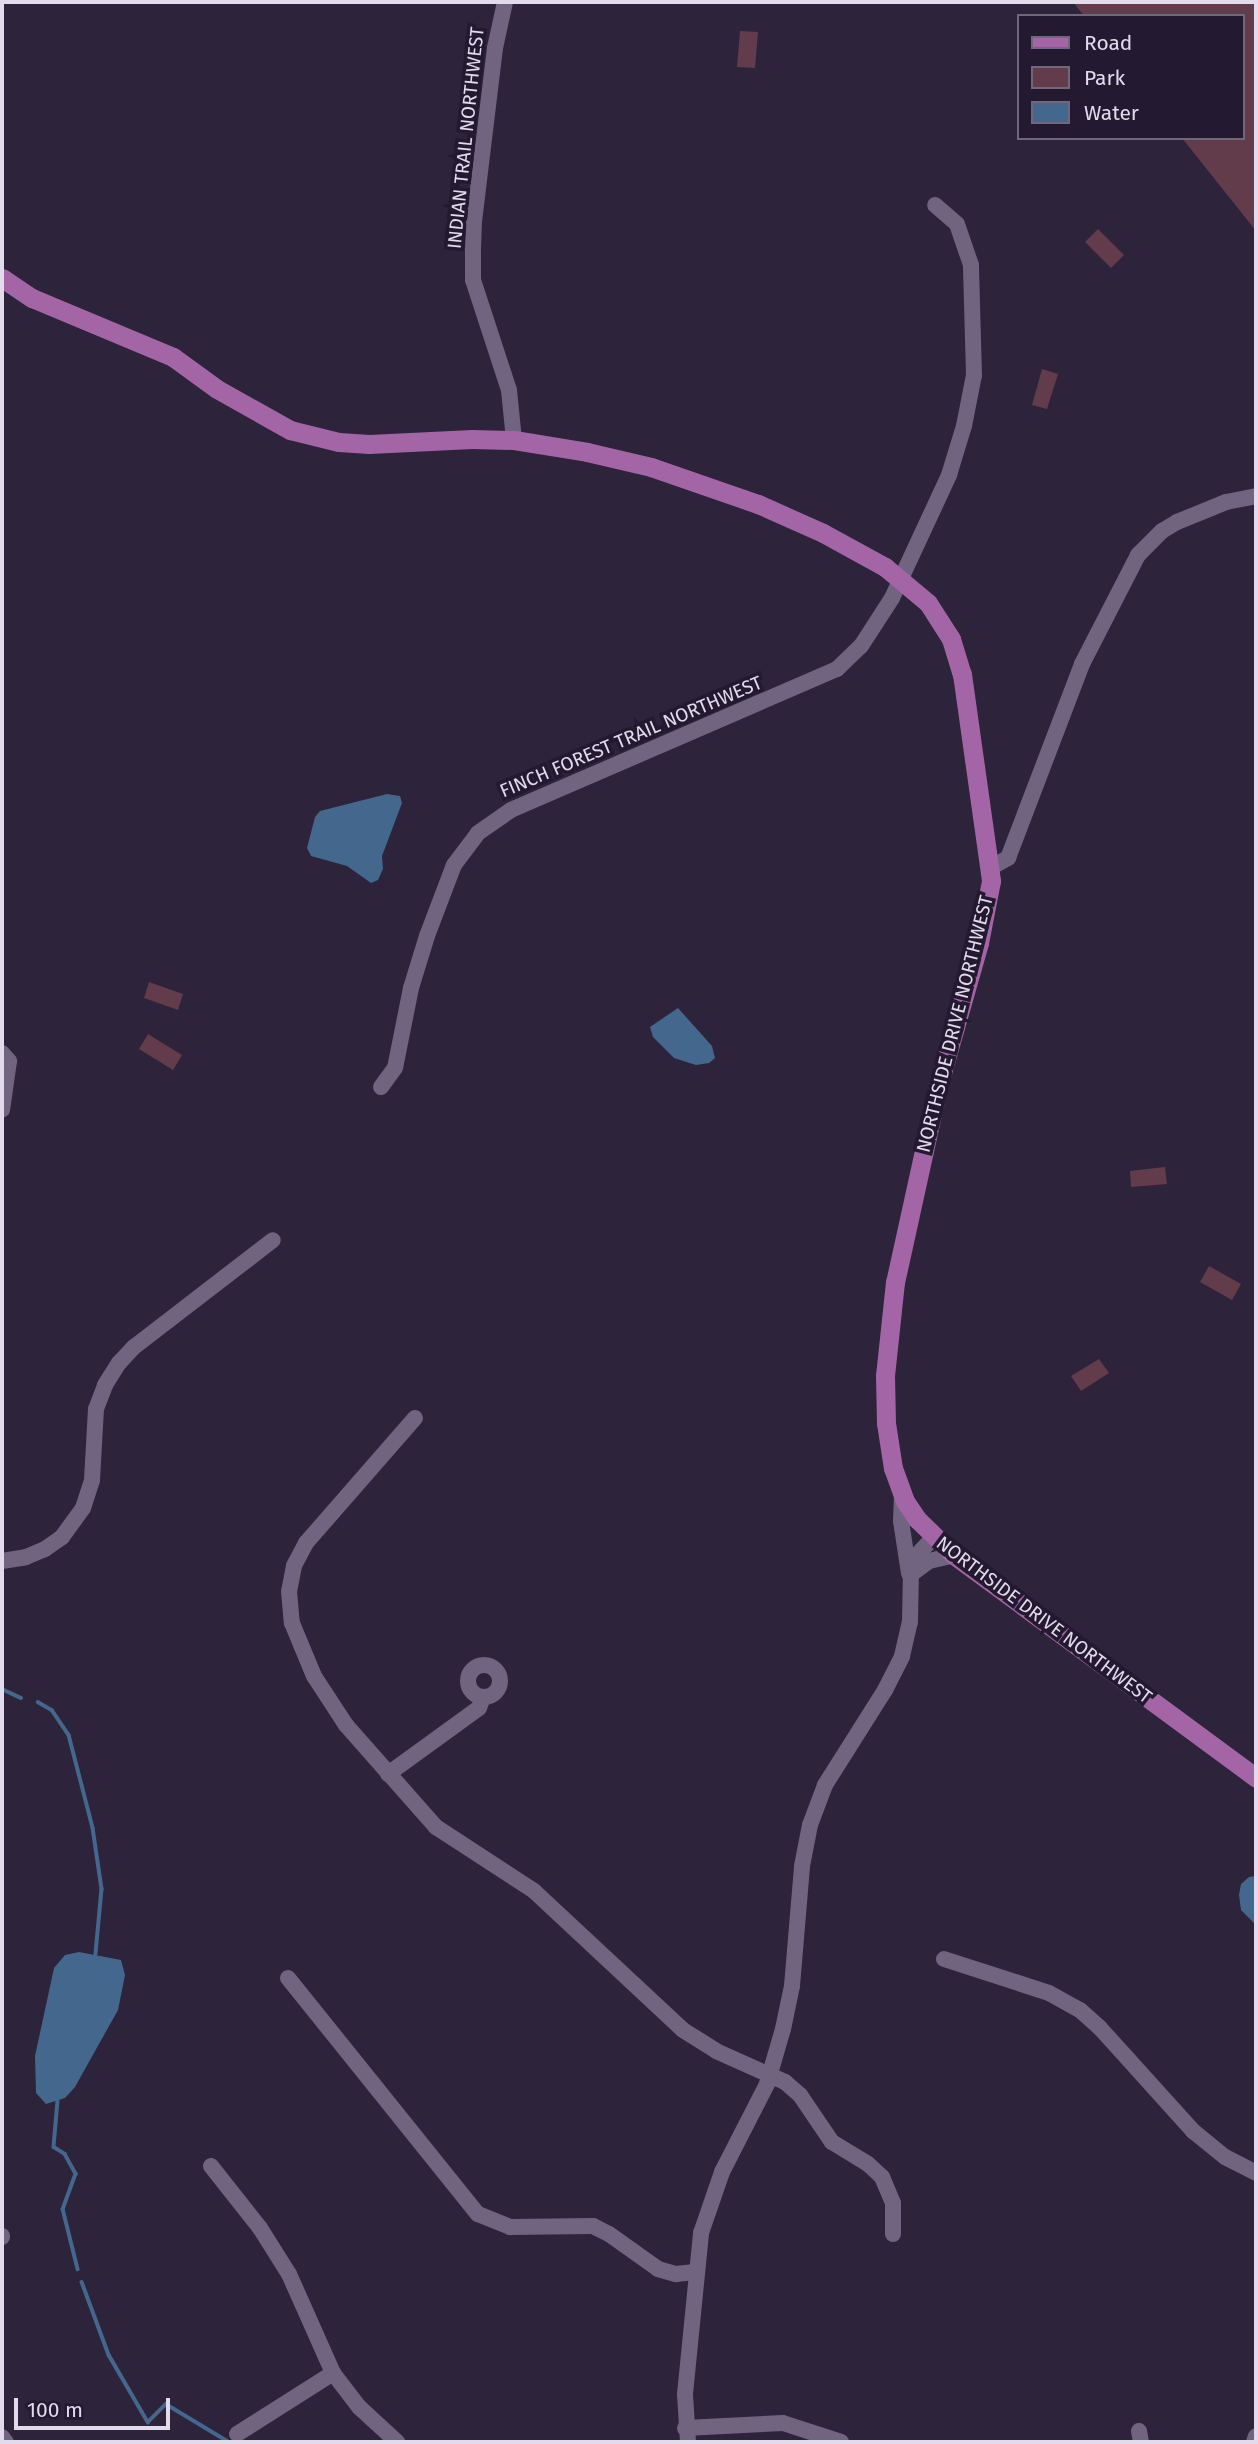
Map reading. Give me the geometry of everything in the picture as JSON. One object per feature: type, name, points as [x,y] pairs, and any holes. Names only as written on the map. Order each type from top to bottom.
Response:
[{"type":"main road","name":"NORTHSIDE DRIVE NORTHWEST","points":[[2,278],[32,298],[173,357],[217,389],[290,430],[339,442],[369,444],[472,439],[514,440],[587,452],[708,485],[823,533],[901,578],[941,621],[958,658],[970,716],[990,867],[990,892],[916,1179],[888,1332],[885,1375],[887,1423],[893,1468],[902,1494],[917,1519],[933,1538],[1256,1778]]},
{"type":"street","name":"INDIAN TRAIL NORTHWEST","points":[[505,2],[495,48],[474,221],[473,252],[474,280],[481,307],[509,390],[514,440]]},
{"type":"street","name":"FINCH FOREST TRAIL NORTHWEST","points":[[381,1087],[395,1068],[411,988],[427,936],[454,866],[478,833],[511,810],[837,669],[862,646],[901,578],[949,475],[964,426],[974,375],[971,265],[957,224],[935,205]]},
{"type":"street","points":[[990,867],[1008,858],[1082,664],[1138,555],[1162,531],[1177,522],[1227,502],[1256,496]]},
{"type":"street","points":[[2,1053],[9,1061],[2,1110]]},
{"type":"street","points":[[2,1561],[26,1557],[45,1549],[62,1537],[79,1516],[92,1480],[96,1409],[119,1363],[134,1347],[273,1240]]},
{"type":"street","points":[[415,1418],[306,1543],[294,1566],[289,1591],[292,1623],[314,1676],[346,1725],[436,1827],[534,1891],[683,2030],[716,2051],[770,2074],[800,2095],[832,2142],[868,2164],[882,2177],[893,2203],[893,2234]]},
{"type":"street","points":[[841,2442],[783,2423],[687,2435],[685,2394],[701,2232],[713,2194],[770,2074],[792,1986],[802,1866],[810,1825],[825,1785],[885,1690],[902,1656],[910,1622],[910,1575],[901,1521],[902,1494]]},
{"type":"street","points":[[910,1575],[917,1555],[933,1538]]},
{"type":"street","points":[[910,1575],[929,1561],[954,1555]]},
{"type":"street","points":[[388,1774],[479,1708],[483,1698]]},
{"type":"street","points":[[944,1959],[1049,1993],[1080,2010],[1100,2028],[1193,2132],[1225,2157],[1256,2173]]},
{"type":"street","points":[[289,1978],[466,2204],[478,2214],[510,2227],[593,2226],[609,2234],[658,2269],[676,2274],[695,2273]]},
{"type":"street","points":[[211,2166],[260,2228],[289,2274],[333,2373],[359,2407],[397,2442]]},
{"type":"street","points":[[237,2434],[333,2373]]},
{"type":"street","points":[[1254,2442],[1256,2436]]},
{"type":"street","points":[[2,2437],[6,2442]]},
{"type":"green space","points":[[1073,2],[1256,2],[1256,231],[1184,140],[1244,140],[1244,14],[1082,14]]},
{"type":"green space","points":[[740,31],[758,32],[755,68],[737,67]]},
{"type":"green space","points":[[1098,229],[1124,255],[1111,268],[1085,242]]},
{"type":"green space","points":[[1042,369],[1058,374],[1047,409],[1032,405]]},
{"type":"green space","points":[[149,982],[183,994],[178,1010],[144,998]]},
{"type":"green space","points":[[148,1034],[182,1055],[173,1070],[139,1049]]},
{"type":"green space","points":[[1165,1167],[1167,1184],[1131,1187],[1130,1171]]},
{"type":"green space","points":[[1209,1266],[1241,1284],[1232,1300],[1200,1282]]},
{"type":"green space","points":[[1099,1359],[1109,1373],[1081,1391],[1071,1376]]},
{"type":"water","points":[[387,794],[400,796],[402,803],[382,856],[383,869],[378,880],[371,883],[347,866],[311,856],[307,848],[315,817],[320,811]]},
{"type":"water","points":[[678,1008],[712,1046],[715,1058],[709,1063],[696,1065],[674,1058],[653,1037],[650,1027]]},
{"type":"water","points":[[1256,1876],[1256,1925],[1241,1910],[1239,1895],[1241,1884],[1249,1877]]},
{"type":"water","points":[[79,1952],[121,1960],[125,1975],[118,2010],[75,2087],[65,2098],[46,2104],[36,2093],[35,2056],[54,1968],[65,1955]]},
{"type":"waterway","points":[[2,1689],[21,1698]]},
{"type":"waterway","points":[[38,1702],[52,1710],[69,1735],[93,1828],[102,1889],[96,1954]]},
{"type":"waterway","points":[[58,2101],[54,2147],[65,2154],[76,2174],[63,2209],[78,2269]]},
{"type":"waterway","points":[[82,2282],[109,2355],[148,2422],[166,2404],[229,2442]]}]
